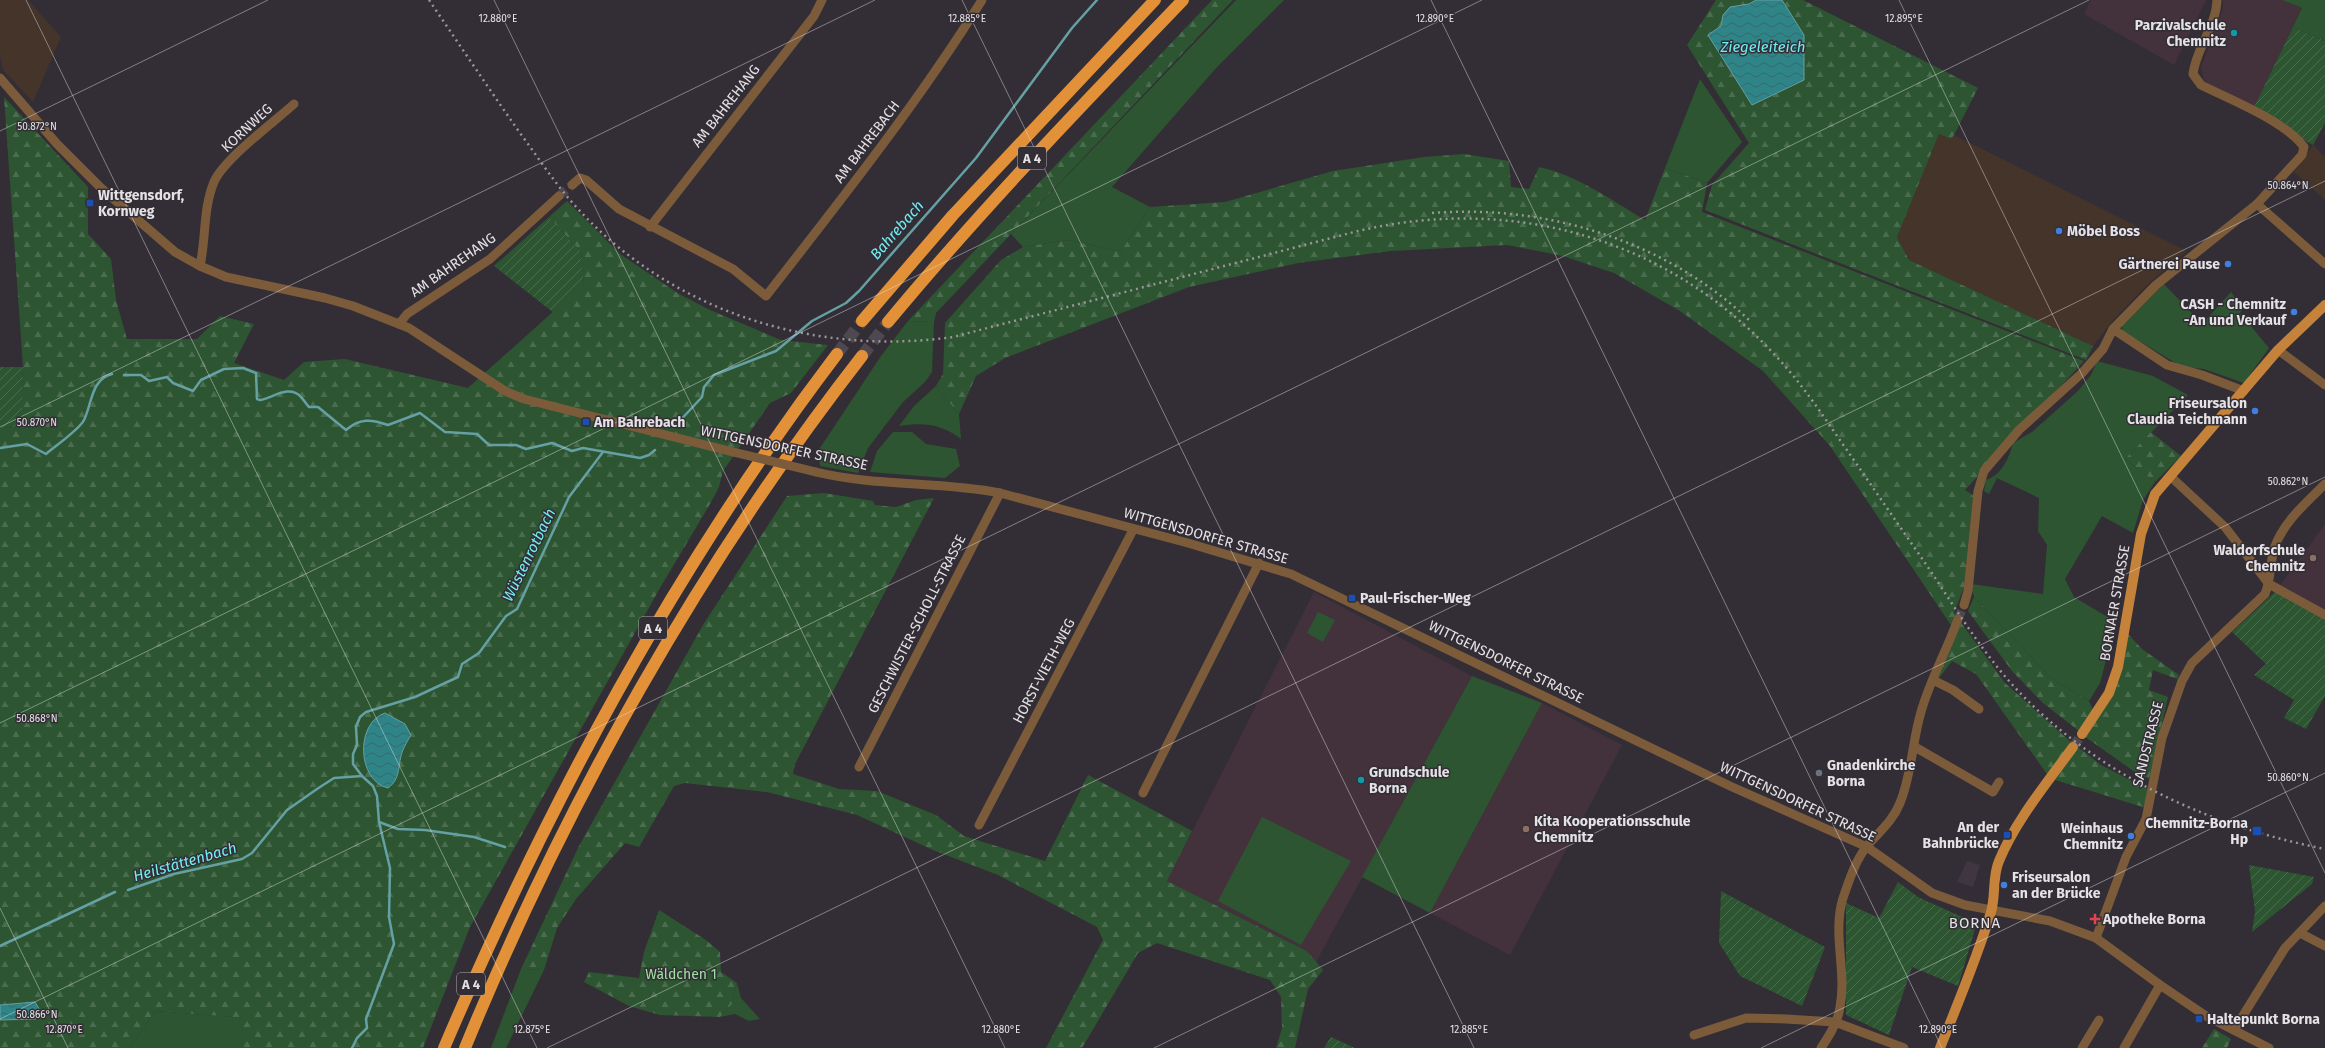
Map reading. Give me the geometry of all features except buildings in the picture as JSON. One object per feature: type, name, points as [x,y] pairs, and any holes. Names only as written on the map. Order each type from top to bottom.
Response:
[{"type":"highway","name":"A 4","points":[[862,321],[953,215],[1155,0]]},
{"type":"highway","name":"A 4","points":[[888,322],[986,209],[1183,0]]},
{"type":"highway","name":"A 4","points":[[444,1048],[507,906],[562,792],[627,672],[686,572],[746,479],[837,354]]},
{"type":"highway","name":"A 4","points":[[466,1047],[511,943],[568,826],[670,638],[770,480],[862,356]]},
{"type":"main road","name":"BORNAER STRASSE","points":[[2082,734],[2109,693],[2116,673],[2141,534],[2154,494],[2278,350],[2325,305]]},
{"type":"main road","points":[[1940,1048],[1979,948],[1991,909],[1996,867],[2005,848],[2031,805],[2073,747]]},
{"type":"street","name":"AM BAHREHANG","points":[[650,227],[814,16],[822,0]]},
{"type":"street","name":"AM BAHREBACH","points":[[650,227],[733,270],[766,296],[855,182],[943,63],[982,0]]},
{"type":"street","points":[[1964,605],[1968,591],[1978,492],[1984,472],[2019,430],[2082,373],[2103,349],[2113,329],[2156,285],[2257,204],[2302,155],[2304,147],[2297,138],[2285,128],[2201,85],[2194,74],[2195,61],[2216,14],[2217,0]]},
{"type":"street","name":"WITTGENSDORFER STRASSE","points":[[0,78],[57,144],[130,213],[175,252],[200,266],[226,277],[353,306],[399,324],[427,338],[505,391],[524,399],[733,452],[860,481],[969,488],[1000,493],[1259,563],[1291,574],[1723,783],[1866,847],[1932,893],[1965,905],[2050,921],[2096,938],[2160,985],[2208,1017],[2269,1048]]},
{"type":"street","name":"KORNWEG","points":[[200,266],[206,218],[214,182],[237,154],[294,104]]},
{"type":"street","points":[[572,185],[580,178],[586,180],[619,209],[650,227]]},
{"type":"street","name":"AM BAHREHANG","points":[[399,324],[407,314],[490,258],[559,196]]},
{"type":"street","points":[[2257,204],[2325,264]]},
{"type":"street","points":[[2113,329],[2167,365],[2202,375],[2244,390]]},
{"type":"street","points":[[2278,350],[2325,385]]},
{"type":"street","points":[[2170,476],[2218,521],[2269,584],[2325,615]]},
{"type":"street","name":"SANDSTRASSE","points":[[2096,938],[2126,857],[2146,819],[2162,738],[2182,681],[2192,663],[2265,594],[2269,584],[2274,549],[2281,534],[2296,512],[2325,484]]},
{"type":"street","name":"GESCHWISTER-SCHOLL-STRASSE","points":[[858,767],[1000,493]]},
{"type":"street","name":"HORST-VIETH-WEG","points":[[979,825],[1133,530]]},
{"type":"street","points":[[1143,793],[1259,563]]},
{"type":"street","points":[[1821,1048],[1835,1022],[1840,1007],[1842,978],[1840,945],[1842,900],[1857,862],[1866,847],[1894,816],[1901,802],[1915,747],[1921,713],[1958,619]]},
{"type":"street","points":[[1933,680],[1953,690],[1979,709]]},
{"type":"street","points":[[1915,747],[1993,792],[1999,782]]},
{"type":"street","points":[[2234,1030],[2286,948],[2325,906]]},
{"type":"street","points":[[2300,933],[2325,946]]},
{"type":"street","points":[[2124,1048],[2160,985]]},
{"type":"street","points":[[1694,1035],[1746,1018],[1835,1022],[1904,1048]]},
{"type":"street","points":[[2082,1048],[2099,1020]]},
{"type":"shaded area","points":[[0,0],[28,0],[61,37],[33,102],[3,70],[0,55]]},
{"type":"shaded area","points":[[2091,0],[2206,0],[2174,65],[2084,14]]},
{"type":"shaded area","points":[[2223,0],[2282,0],[2302,8],[2252,111],[2204,81],[2201,67],[2223,9]]},
{"type":"shaded area","points":[[1939,134],[1951,139],[1954,135],[2187,251],[2146,286],[2115,318],[2093,346],[1909,260],[1897,237]]},
{"type":"shaded area","points":[[2313,145],[2325,157],[2325,200],[2294,172]]},
{"type":"shaded area","name":"Waldorfschule Chemnitz","points":[[2325,524],[2325,618],[2276,591]]},
{"type":"shaded area","points":[[1314,592],[1472,676],[1316,962],[1307,951],[1167,881]]},
{"type":"shaded area","name":"Kita Kooperationsschule Chemnitz","points":[[1542,703],[1622,745],[1510,955],[1430,913]]},
{"type":"shaded area","points":[[1967,861],[1980,865],[1973,887],[1957,882]]},
{"type":"green space","points":[[1212,0],[1233,0],[936,313],[934,322],[908,321]]},
{"type":"green space","points":[[1236,0],[1284,0],[1217,67],[1112,187],[1150,207],[1121,251],[1067,240],[1023,247],[1011,234]]},
{"type":"green space","points":[[1716,0],[1756,0],[1730,9],[1726,13],[1722,26],[1708,35],[1752,105],[1804,35],[1782,0],[1803,0],[1978,88],[1951,139],[1939,134],[1897,237],[1909,260],[2093,346],[2086,360],[1705,210],[1712,185],[1749,143],[1687,45]]},
{"type":"green space","points":[[2282,0],[2325,0],[2325,41],[2293,27],[2302,8]]},
{"type":"green space","points":[[2293,27],[2325,41],[2325,123],[2313,145],[2252,111]]},
{"type":"green space","points":[[1700,79],[1742,142],[1707,183],[1665,168]]},
{"type":"green space","points":[[4,97],[88,187],[88,234],[111,259],[116,300],[127,339],[197,339],[220,316],[254,324],[234,363],[284,380],[304,362],[345,359],[468,388],[584,284],[581,252],[549,217],[567,201],[620,254],[679,294],[710,310],[781,340],[828,345],[791,393],[770,403],[723,471],[719,487],[710,504],[660,588],[470,927],[423,1048],[241,1048],[245,1018],[155,1011],[130,1048],[0,1048],[0,428],[21,427],[23,367]]},
{"type":"green space","points":[[1464,154],[1509,161],[1511,187],[1529,189],[1539,167],[1580,182],[1645,220],[1665,168],[1707,183],[1702,212],[2084,361],[1965,490],[1973,495],[1964,587],[1954,613],[2005,683],[2072,743],[2049,777],[1976,674],[1952,661],[1936,682],[1957,634],[1830,446],[1763,371],[1680,311],[1614,273],[1563,256],[1507,245],[1391,251],[1298,263],[1189,287],[1005,358],[976,376],[959,414],[936,386],[943,374],[945,323],[1001,260],[1023,247],[1067,240],[1121,251],[1150,207],[1225,202],[1333,171],[1424,157]]},
{"type":"green space","points":[[549,217],[581,252],[584,284],[554,313],[494,266]]},
{"type":"green space","points":[[2163,283],[2202,324],[2231,292],[2243,309],[2240,313],[2269,348],[2244,383],[2204,369],[2182,367],[2123,331],[2121,325]]},
{"type":"green space","points":[[908,321],[934,322],[932,372],[925,382],[903,402],[868,448],[858,473],[820,466],[818,451],[881,356]]},
{"type":"green space","points":[[2097,361],[2153,376],[2188,395],[2125,459],[2155,482],[2143,500],[2133,533],[2102,516],[2065,579],[2074,597],[2116,622],[2100,683],[2089,701],[2051,678],[1974,597],[1971,584],[2043,594],[2047,545],[2038,531],[2039,498],[1997,478],[1989,494],[1984,491],[1986,480],[1992,478],[2001,470],[2007,460],[2013,443],[2032,432],[2078,391],[2091,375]]},
{"type":"green space","points":[[0,367],[23,367],[22,427],[0,428]]},
{"type":"green space","points":[[936,386],[959,414],[961,439],[947,430],[932,425],[916,424],[899,426],[914,406]]},
{"type":"green space","points":[[893,432],[912,432],[926,444],[956,449],[960,466],[945,478],[870,472],[877,451]]},
{"type":"green space","points":[[2151,432],[2181,456],[2155,482],[2125,459]]},
{"type":"green space","points":[[824,493],[873,501],[875,505],[896,507],[916,500],[934,498],[795,764],[793,774],[839,789],[877,791],[936,815],[964,836],[1045,861],[1088,775],[1192,831],[1167,881],[1307,951],[1323,970],[1308,989],[1295,1048],[1276,1048],[1282,1028],[1281,997],[1270,980],[1157,943],[1138,953],[1082,1048],[1046,1048],[1103,940],[1097,927],[998,875],[933,850],[857,815],[767,792],[685,783],[674,786],[639,847],[625,843],[576,899],[557,928],[544,970],[521,969],[579,846],[703,625],[787,496]]},
{"type":"green space","points":[[2276,591],[2325,618],[2325,696],[2306,729],[2284,718],[2294,700],[2254,675],[2266,664],[2232,632]]},
{"type":"green space","points":[[1974,597],[2051,678],[2089,701],[2093,710],[2079,731],[2043,703],[2012,671],[1968,611]]},
{"type":"green space","points":[[1318,612],[1335,620],[1323,642],[1307,633]]},
{"type":"green space","points":[[2126,632],[2142,649],[2179,675],[2177,679],[2153,670],[2149,690],[2168,697],[2149,779],[2132,770],[2084,736],[2111,694]]},
{"type":"green space","points":[[1472,676],[1542,703],[1430,913],[1362,877]]},
{"type":"green space","points":[[2078,747],[2101,765],[2149,790],[2146,808],[2052,779]]},
{"type":"green space","points":[[1262,817],[1351,861],[1301,945],[1218,901]]},
{"type":"green space","points":[[2249,865],[2314,877],[2312,884],[2252,932],[2255,911]]},
{"type":"green space","points":[[1898,882],[1918,897],[1962,917],[1975,929],[1958,986],[1912,967],[1889,1035],[1846,1015],[1846,903],[1879,918]]},
{"type":"green space","points":[[1721,891],[1825,947],[1802,1006],[1740,976],[1719,943]]},
{"type":"green space","name":"Wäldchen 1","points":[[659,910],[706,940],[720,952],[721,972],[737,983],[732,1004],[720,1017],[660,1015],[629,1006],[584,982],[589,972],[639,978],[644,952]]},
{"type":"green space","points":[[521,969],[544,970],[506,1048],[491,1048]]},
{"type":"green space","points":[[737,983],[741,998],[760,1019],[749,1021],[735,1014],[720,1017],[732,1004]]},
{"type":"green space","points":[[155,1011],[246,1018],[241,1048],[130,1048]]},
{"type":"green space","points":[[2214,1029],[2231,1039],[2227,1048],[2202,1048]]},
{"type":"green space","points":[[1331,1037],[1355,1048],[1324,1048]]},
{"type":"water","name":"Ziegeleiteich","points":[[1756,0],[1782,0],[1804,35],[1804,80],[1752,105],[1708,35],[1721,26],[1723,15],[1730,7],[1749,4]]},
{"type":"water","points":[[385,713],[405,724],[411,735],[401,755],[395,780],[388,788],[378,783],[370,775],[364,752],[368,728],[375,719]]},
{"type":"water","points":[[35,1002],[41,1012],[36,1019],[0,1020],[0,1005]]},
{"type":"waterway","name":"Bahrebach","points":[[675,426],[702,397],[704,387],[714,375],[776,351],[812,321],[846,303],[859,291],[976,158],[1072,28],[1097,0]]},
{"type":"waterway","name":"Bahrebach","points":[[124,375],[141,375],[149,381],[167,377],[173,383],[193,391],[201,380],[224,369],[243,368],[256,373],[257,399],[265,399],[286,392],[296,393],[309,407],[318,407],[346,430],[356,423],[371,421],[388,425],[420,413],[445,432],[477,434],[489,445],[516,445],[526,449],[552,443],[572,451],[583,448],[640,458],[649,455],[655,450]]},
{"type":"waterway","name":"Bahrebach","points":[[0,448],[27,444],[46,454],[81,424],[87,414],[96,387],[100,381],[112,374]]},
{"type":"waterway","name":"Wüstenrotbach","points":[[352,1048],[357,1038],[367,1028],[366,1019],[394,944],[389,917],[390,868],[379,822],[377,796],[373,786],[362,776],[353,764],[353,754],[357,745],[356,727],[360,717],[366,712],[415,697],[458,677],[462,664],[479,653],[506,616],[517,609],[569,497],[603,452]]},
{"type":"waterway","name":"Heilstättenbach","points":[[128,890],[174,874],[242,859],[252,853],[287,810],[317,789],[334,778],[362,776]]},
{"type":"waterway","points":[[379,822],[398,829],[425,830],[474,837],[505,847]]},
{"type":"waterway","name":"Heilstättenbach","points":[[0,946],[115,892]]},
{"type":"tunnel","points":[[559,196],[572,185]]},
{"type":"tunnel","points":[[837,354],[862,321]]},
{"type":"tunnel","points":[[862,356],[888,322]]},
{"type":"tunnel","points":[[1958,619],[1964,605]]},
{"type":"tunnel","points":[[2073,747],[2082,734]]},
{"type":"railway","points":[[429,0],[551,176],[570,200],[608,238],[650,271],[696,297],[744,317],[795,331],[847,340],[900,341],[953,337],[1358,231],[1415,221],[1472,219],[1528,223],[1582,235],[1635,254],[1684,280],[1730,313],[1783,364],[1802,386],[1819,410],[1958,613],[1997,667],[2027,700],[2059,728],[2092,754],[2165,796],[2203,813],[2243,828],[2284,840],[2325,849]]},
{"type":"railway","points":[[1432,213],[1475,212],[1518,215],[1561,222],[1602,234],[1642,249],[1680,269],[1716,292],[1749,320]]},
{"type":"place","name":"Parzivalschule Chemnitz","points":[[2234,33]]},
{"type":"place","name":"Wittgensdorf, Kornweg","points":[[90,203]]},
{"type":"place","name":"Möbel Boss","points":[[2059,231]]},
{"type":"place","name":"Gärtnerei Pause","points":[[2228,264]]},
{"type":"place","name":"CASH - Chemnitz -An und Verkauf","points":[[2294,312]]},
{"type":"place","name":"Friseursalon Claudia Teichmann","points":[[2255,411]]},
{"type":"place","name":"Am Bahrebach","points":[[586,422]]},
{"type":"place","name":"Waldorfschule Chemnitz","points":[[2313,558]]},
{"type":"place","name":"Paul-Fischer-Weg","points":[[1352,598]]},
{"type":"place","name":"Gnadenkirche Borna","points":[[1819,773]]},
{"type":"place","name":"Grundschule Borna","points":[[1361,780]]},
{"type":"place","name":"Kita Kooperationsschule Chemnitz","points":[[1526,829]]},
{"type":"place","name":"Chemnitz-Borna Hp","points":[[2257,831]]},
{"type":"place","name":"An der Bahnbrücke","points":[[2007,835]]},
{"type":"place","name":"Weinhaus Chemnitz","points":[[2131,836]]},
{"type":"place","name":"Friseursalon an der Brücke","points":[[2004,885]]},
{"type":"place","name":"Apotheke Borna","points":[[2095,919]]},
{"type":"place","name":"Haltepunkt Borna","points":[[2199,1019]]},
{"type":"district","name":"BORNA","points":[[1975,923]]}]
